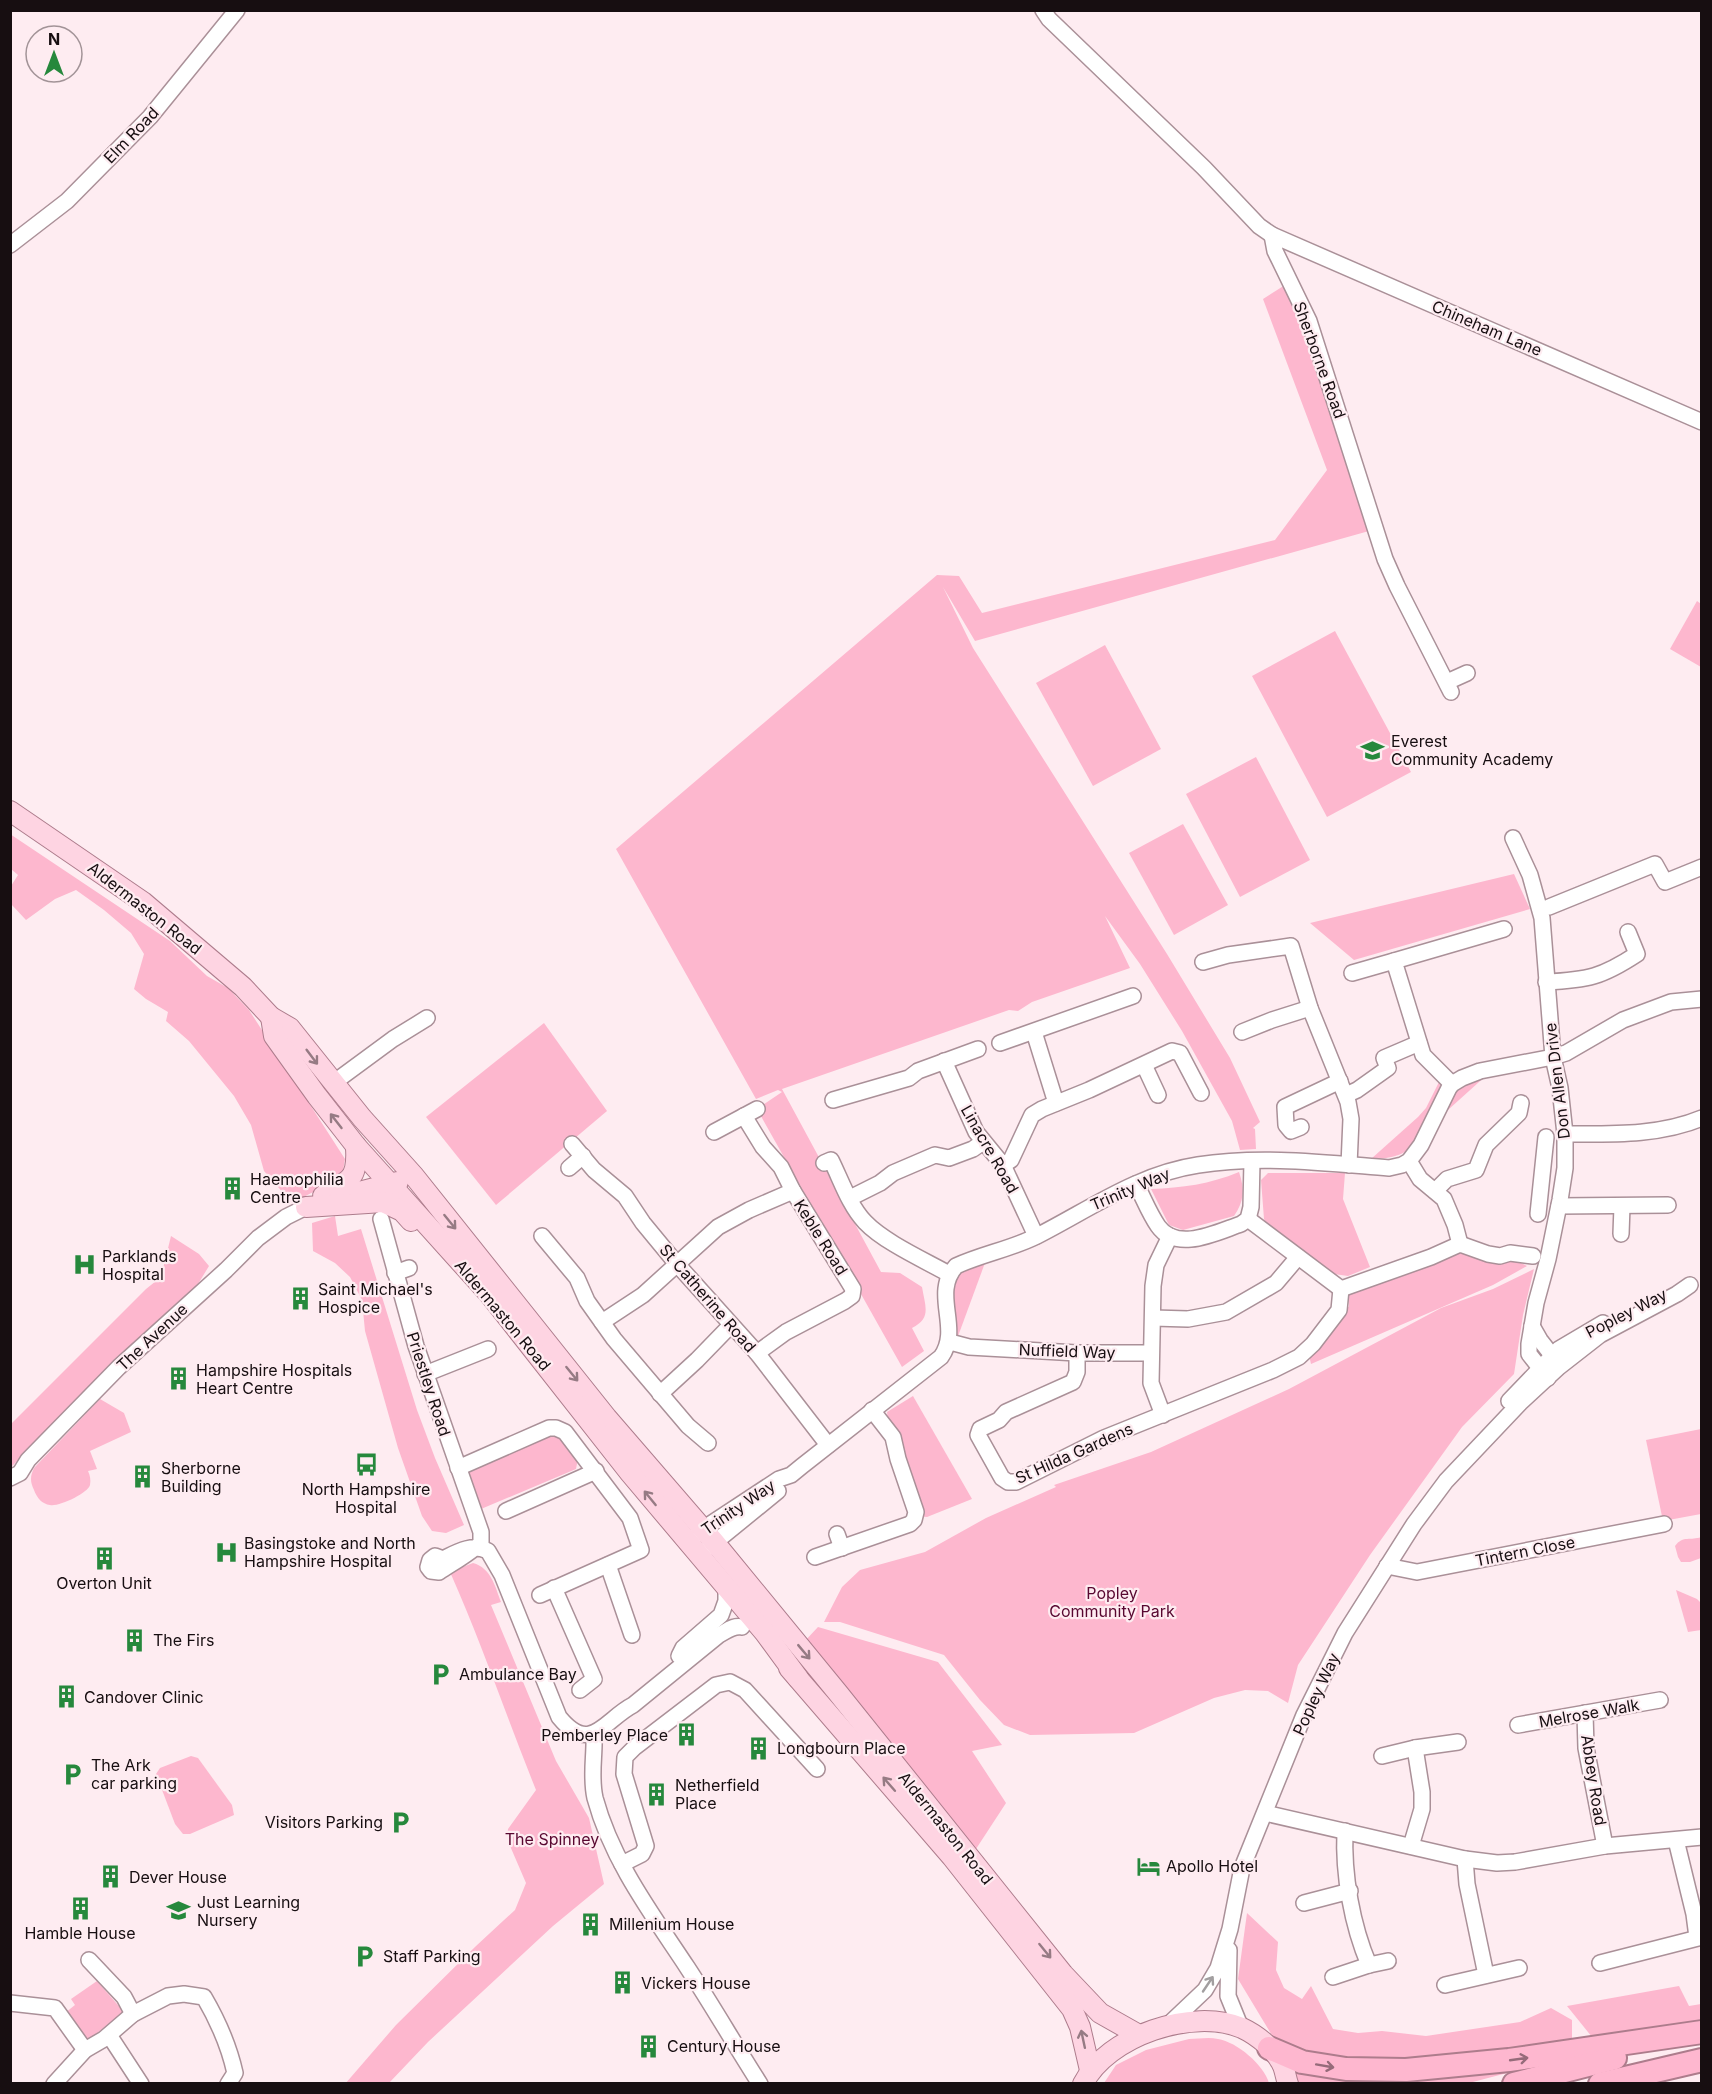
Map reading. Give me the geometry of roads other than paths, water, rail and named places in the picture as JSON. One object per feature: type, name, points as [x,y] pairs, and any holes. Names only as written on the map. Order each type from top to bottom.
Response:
[{"type":"highway","points":[[1269,2048],[1302,2062],[1346,2069],[1406,2070],[1509,2061],[1701,2034]]},
{"type":"highway","points":[[1514,2084],[1701,2034]]},
{"type":"highway","points":[[1600,2084],[1701,2062]]},
{"type":"highway","points":[[1642,2084],[1701,2062]]},
{"type":"main road","name":"Aldermaston Road","points":[[10,811],[143,902],[243,987],[271,1017],[290,1028],[321,1070],[337,1081],[362,1118],[414,1176],[607,1418],[709,1536],[1063,1974],[1100,2013],[1138,2035]]},
{"type":"main road","name":"Aldermaston Road","points":[[271,1017],[274,1036],[356,1146],[384,1202],[490,1295],[630,1473],[726,1588],[742,1618],[765,1633],[798,1678],[952,1857],[1072,2009],[1080,2027],[1086,2077]]},
{"type":"main road","points":[[317,1096],[337,1081]]},
{"type":"main road","points":[[362,1118],[364,1133],[394,1175],[384,1202]]},
{"type":"main road","points":[[306,1207],[350,1178],[355,1172],[356,1146]]},
{"type":"main road","points":[[384,1202],[414,1176]]},
{"type":"main road","points":[[306,1207],[362,1191],[384,1202]]},
{"type":"main road","name":"Aldermaston Road","points":[[709,1536],[742,1590],[742,1618]]},
{"type":"main road","points":[[742,1618],[758,1605],[767,1607]]},
{"type":"main road","points":[[1086,2077],[1103,2057],[1138,2035],[1181,2023],[1209,2021],[1241,2028],[1257,2037],[1283,2065],[1288,2084]]},
{"type":"street","name":"Elm Road","points":[[10,245],[67,201],[150,117],[237,10]]},
{"type":"street","points":[[1043,10],[1049,19],[1204,168],[1259,226],[1272,235]]},
{"type":"street","name":"Chineham Lane","points":[[1272,235],[1701,422]]},
{"type":"street","name":"Sherborne Road","points":[[1272,235],[1275,251],[1309,321],[1385,559],[1397,586],[1449,687],[1467,673]]},
{"type":"street","name":"Don Allen Drive","points":[[1513,838],[1530,875],[1542,918],[1553,1057],[1560,1088],[1565,1134],[1565,1168],[1559,1206],[1532,1326],[1529,1354],[1544,1373]]},
{"type":"street","points":[[1549,907],[1655,864],[1665,882],[1701,867]]},
{"type":"street","points":[[1352,973],[1504,929]]},
{"type":"street","points":[[1546,982],[1582,981],[1623,964],[1637,954],[1628,932]]},
{"type":"street","points":[[1203,962],[1228,955],[1291,946],[1310,1008],[1343,1088],[1352,1119],[1349,1165]]},
{"type":"street","points":[[1394,961],[1424,1055],[1452,1084]]},
{"type":"street","points":[[999,1043],[1034,1032],[1123,994]]},
{"type":"street","points":[[1460,1244],[1444,1199],[1420,1179],[1409,1161],[1421,1144],[1452,1084],[1472,1074],[1566,1053],[1623,1020],[1671,1002],[1701,999]]},
{"type":"street","points":[[1242,1032],[1310,1008]]},
{"type":"street","points":[[337,1081],[393,1039],[427,1018]]},
{"type":"street","points":[[1034,1032],[1056,1103]]},
{"type":"street","points":[[1301,1127],[1291,1131],[1286,1125],[1285,1107],[1343,1088],[1358,1090],[1389,1068],[1384,1058],[1419,1043]]},
{"type":"street","points":[[838,1094],[909,1078],[918,1071],[978,1049]]},
{"type":"street","points":[[1003,1165],[1011,1160],[1032,1115],[1172,1052],[1179,1053],[1201,1093]]},
{"type":"street","name":"Linacre Road","points":[[944,1061],[969,1118],[983,1142],[1003,1165],[1036,1236]]},
{"type":"street","points":[[1144,1065],[1158,1095]]},
{"type":"street","points":[[1435,1191],[1447,1179],[1476,1170],[1486,1145],[1519,1113],[1521,1103]]},
{"type":"street","name":"Keble Road","points":[[714,1132],[750,1113],[763,1147],[781,1167],[792,1191],[853,1289],[852,1296],[786,1332],[757,1353]]},
{"type":"street","points":[[1565,1134],[1614,1134],[1665,1130],[1701,1118]]},
{"type":"street","points":[[1538,1214],[1546,1137]]},
{"type":"street","points":[[850,1198],[880,1184],[893,1173],[935,1155],[949,1158],[973,1149],[983,1142]]},
{"type":"street","name":"St Catherine Road","points":[[572,1144],[594,1170],[625,1196],[676,1263],[757,1353],[828,1445]]},
{"type":"street","points":[[568,1168],[583,1156]]},
{"type":"street","points":[[824,1163],[831,1160],[850,1198],[866,1223],[893,1242],[949,1274],[945,1291],[950,1342]]},
{"type":"street","name":"Trinity Way","points":[[949,1274],[956,1266],[967,1260],[1036,1236],[1090,1206],[1158,1174],[1224,1161],[1300,1161],[1389,1168],[1409,1161]]},
{"type":"street","points":[[1136,1184],[1159,1227],[1170,1236],[1191,1239],[1248,1220],[1251,1208],[1252,1161]]},
{"type":"street","points":[[1544,1166],[1565,1168]]},
{"type":"street","points":[[602,1322],[643,1295],[718,1227],[792,1191]]},
{"type":"street","points":[[1559,1206],[1622,1206],[1646,1200],[1668,1205]]},
{"type":"street","name":"Priestley Road","points":[[384,1202],[425,1374],[481,1532],[478,1548]]},
{"type":"street","points":[[1621,1234],[1622,1206]]},
{"type":"street","name":"The Avenue","points":[[10,1478],[20,1473],[28,1460],[119,1367],[258,1238],[286,1217],[306,1207]]},
{"type":"street","points":[[1248,1220],[1341,1289]]},
{"type":"street","points":[[542,1236],[577,1278],[587,1301],[602,1322],[688,1426],[708,1443]]},
{"type":"street","points":[[1170,1236],[1156,1265],[1151,1353],[1150,1383],[1163,1415],[1299,1357],[1313,1344],[1339,1310],[1341,1289]]},
{"type":"street","points":[[1341,1289],[1431,1257],[1460,1244],[1500,1256],[1510,1253],[1533,1256]]},
{"type":"street","points":[[1153,1318],[1188,1319],[1226,1312],[1276,1283],[1298,1257]]},
{"type":"street","name":"Popley Way","points":[[1167,2026],[1205,1990],[1218,1968],[1230,1929],[1242,1868],[1312,1697],[1345,1634],[1386,1566],[1446,1481],[1557,1361],[1695,1282]]},
{"type":"street","points":[[660,1394],[731,1324]]},
{"type":"street","points":[[1532,1326],[1557,1361]]},
{"type":"street","name":"Trinity Way","points":[[692,1549],[783,1487],[790,1475],[936,1361],[950,1342]]},
{"type":"street","name":"Nuffield Way","points":[[950,1342],[969,1347],[1077,1353],[1151,1353]]},
{"type":"street","points":[[425,1374],[488,1349]]},
{"type":"street","name":"St Hilda Gardens","points":[[1077,1353],[1077,1372],[1073,1382],[1006,1412],[999,1420],[980,1430],[978,1435],[1002,1478],[1008,1482],[1016,1482],[1104,1438],[1163,1415]]},
{"type":"street","points":[[815,1557],[839,1541],[910,1524],[914,1520],[916,1512],[893,1437],[872,1410]]},
{"type":"street","points":[[458,1468],[549,1428],[556,1428],[565,1432],[630,1518],[641,1550],[540,1595]]},
{"type":"street","points":[[506,1511],[596,1471]]},
{"type":"street","name":"Tintern Close","points":[[1386,1566],[1417,1572],[1664,1524]]},
{"type":"street","points":[[444,1563],[463,1558],[478,1548],[488,1551],[502,1575],[559,1717],[573,1730],[586,1734],[601,1731],[618,1713],[625,1701],[715,1626],[742,1618]]},
{"type":"street","points":[[608,1565],[632,1635]]},
{"type":"street","points":[[554,1588],[601,1678],[580,1690]]},
{"type":"street","points":[[679,1656],[683,1648],[721,1615],[726,1601],[726,1588]]},
{"type":"street","points":[[618,1713],[633,1705],[719,1635],[737,1626],[742,1618]]},
{"type":"street","points":[[622,1864],[642,1854],[646,1846],[624,1774],[625,1757],[716,1685],[730,1682],[745,1690],[818,1769]]},
{"type":"street","name":"Melrose Walk","points":[[1517,1723],[1660,1700]]},
{"type":"street","name":"Abbey Road","points":[[1585,1713],[1586,1748],[1605,1846]]},
{"type":"street","points":[[594,1734],[592,1764],[595,1798],[622,1864],[644,1904],[687,1967],[760,2084]]},
{"type":"street","points":[[1382,1756],[1458,1742]]},
{"type":"street","points":[[1411,1846],[1422,1809],[1416,1748]]},
{"type":"street","name":"Abbey Road","points":[[1265,1814],[1465,1859],[1497,1863],[1515,1862],[1605,1846],[1701,1837]]},
{"type":"street","points":[[1346,1831],[1345,1869],[1359,1941],[1369,1965]]},
{"type":"street","points":[[1600,1963],[1699,1937],[1676,1840]]},
{"type":"street","points":[[1465,1859],[1467,1884],[1486,1975]]},
{"type":"street","points":[[1304,1903],[1350,1891]]},
{"type":"street","name":"Popley Way","points":[[1230,1929],[1228,1996],[1241,2028]]},
{"type":"street","points":[[89,1960],[124,1997],[133,2014]]},
{"type":"street","points":[[1333,1977],[1388,1961]]},
{"type":"street","points":[[1445,1985],[1519,1968]]},
{"type":"street","points":[[54,2084],[85,2050],[109,2035],[133,2014],[168,1996],[184,1994],[204,1997],[231,2054],[235,2073],[233,2082]]},
{"type":"street","points":[[10,2004],[55,2008],[85,2050]]},
{"type":"street","points":[[109,2035],[141,2084]]},
{"type":"place","name":"Everest Community Academy","points":[[1373,750]]},
{"type":"place","name":"Haemophilia Centre","points":[[232,1188]]},
{"type":"place","name":"Parklands Hospital","points":[[84,1265]]},
{"type":"place","name":"Saint Michael's Hospice","points":[[300,1298]]},
{"type":"place","name":"Hampshire Hospitals Heart Centre","points":[[178,1379]]},
{"type":"place","name":"North Hampshire Hospital","points":[[366,1464]]},
{"type":"place","name":"Sherborne Building","points":[[143,1477]]},
{"type":"place","name":"Basingstoke and North Hampshire Hospital","points":[[226,1552]]},
{"type":"place","name":"Overton Unit","points":[[104,1558]]},
{"type":"place","name":"The Firs","points":[[135,1640]]},
{"type":"place","name":"Ambulance Bay","points":[[441,1674]]},
{"type":"place","name":"Candover Clinic","points":[[66,1697]]},
{"type":"place","name":"Pemberley Place","points":[[686,1735]]},
{"type":"place","name":"Longbourn Place","points":[[759,1748]]},
{"type":"place","name":"The Ark car parking","points":[[73,1774]]},
{"type":"place","name":"Netherfield Place","points":[[657,1794]]},
{"type":"place","name":"Visitors Parking","points":[[401,1822]]},
{"type":"place","name":"Apollo Hotel","points":[[1148,1866]]},
{"type":"place","name":"Dever House","points":[[111,1877]]},
{"type":"place","name":"Hamble House","points":[[80,1908]]},
{"type":"place","name":"Just Learning Nursery","points":[[179,1911]]},
{"type":"place","name":"Millenium House","points":[[591,1924]]},
{"type":"place","name":"Staff Parking","points":[[365,1956]]},
{"type":"place","name":"Vickers House","points":[[623,1983]]},
{"type":"place","name":"Century House","points":[[649,2046]]},
{"type":"park label","name":"Popley Community Park","points":[[1112,1602]]},
{"type":"park label","name":"The Spinney","points":[[552,1839]]}]
